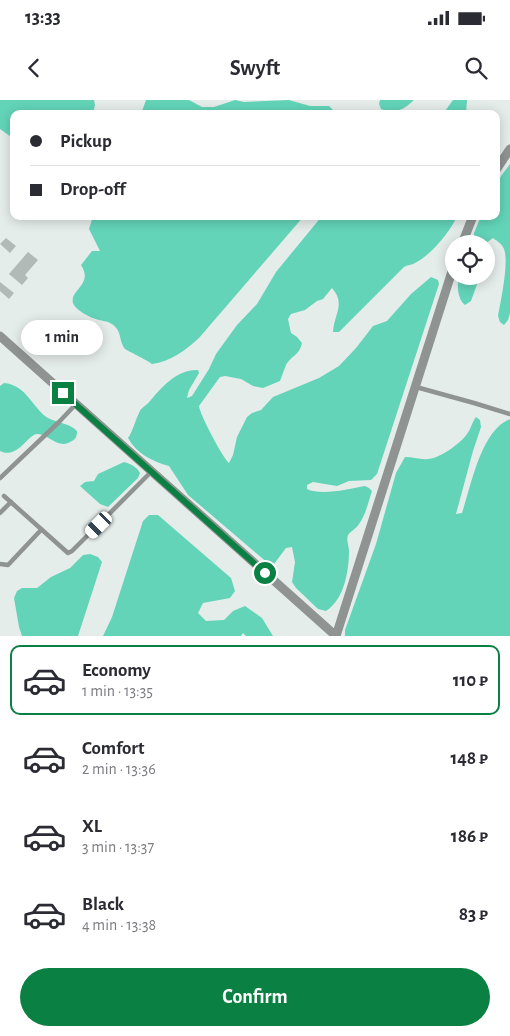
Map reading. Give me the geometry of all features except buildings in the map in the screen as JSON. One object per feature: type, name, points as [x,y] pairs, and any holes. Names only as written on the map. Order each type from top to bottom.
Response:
[{"type":"street","points":[[500,164],[510,148]]},
{"type":"street","points":[[466,235],[471,220]]},
{"type":"street","points":[[0,336],[336,636],[447,285]]},
{"type":"lane","points":[[414,387],[474,402],[510,414]]},
{"type":"lane","points":[[0,478],[60,422],[76,404]]},
{"type":"lane","points":[[4,496],[65,552],[70,553],[151,472]]},
{"type":"lane","points":[[0,513],[11,502]]},
{"type":"lane","points":[[0,564],[8,565],[41,530]]},
{"type":"green space","points":[[0,100],[94,100],[94,110],[10,110],[10,136],[0,129]]},
{"type":"green space","points":[[146,100],[189,100],[202,107],[214,107],[235,100],[244,102],[289,100],[310,106],[329,106],[333,110],[142,110]]},
{"type":"green space","points":[[380,100],[414,100],[398,110],[384,110],[379,104]]},
{"type":"green space","points":[[453,100],[467,100],[466,110],[446,110]]},
{"type":"green space","points":[[510,164],[510,313],[504,325],[500,322],[498,316],[506,263],[504,249],[495,240],[495,235],[474,235],[479,220],[500,220],[500,178]]},
{"type":"green space","points":[[92,220],[301,220],[199,338],[177,355],[165,361],[152,364],[125,349],[119,332],[109,322],[84,314],[73,303],[74,294],[85,278],[81,265],[92,251],[100,251],[89,229]]},
{"type":"green space","points":[[319,220],[455,220],[450,229],[433,249],[421,260],[404,267],[339,332],[333,332],[339,304],[332,288],[323,299],[305,310],[291,314],[288,319],[291,333],[302,343],[299,351],[286,365],[280,381],[263,388],[253,386],[241,379],[220,377],[199,406],[212,436],[229,463],[237,437],[247,417],[261,410],[273,397],[319,378],[339,366],[373,326],[387,321],[411,294],[431,277],[438,280],[439,284],[377,474],[371,480],[349,481],[337,486],[313,482],[307,485],[307,489],[320,492],[365,486],[372,491],[361,520],[348,535],[348,567],[341,592],[337,600],[326,611],[318,609],[292,582],[295,562],[292,547],[286,548],[274,564],[269,564],[188,495],[169,466],[146,456],[128,438],[141,409],[165,385],[183,372],[198,370],[199,373],[189,390],[187,398],[192,396],[216,354],[237,325],[257,304],[276,272]]},
{"type":"green space","points":[[458,285],[477,285],[471,301],[465,305],[459,296]]},
{"type":"green space","points":[[4,383],[18,388],[48,418],[74,428],[77,431],[75,438],[63,444],[38,434],[30,437],[12,452],[0,451],[0,386]]},
{"type":"green space","points":[[476,417],[480,420],[481,427],[456,514],[462,513],[473,474],[484,446],[500,425],[510,419],[510,636],[345,636],[345,630],[376,544],[396,473],[405,457],[428,459],[444,453],[464,438]]},
{"type":"green space","points":[[124,462],[133,466],[140,473],[138,478],[108,507],[100,504],[80,486],[85,482],[94,481],[98,474]]},
{"type":"green space","points":[[149,515],[158,515],[231,578],[235,591],[230,598],[203,603],[198,613],[206,621],[224,620],[233,611],[245,606],[262,618],[273,636],[246,636],[243,633],[241,636],[103,636],[112,617],[143,521]]},
{"type":"green space","points":[[90,554],[98,557],[102,562],[78,636],[22,636],[14,598],[17,591],[22,588],[37,588],[51,577],[70,568],[83,555]]},
{"type":"route","points":[[63,393],[265,573]]}]
